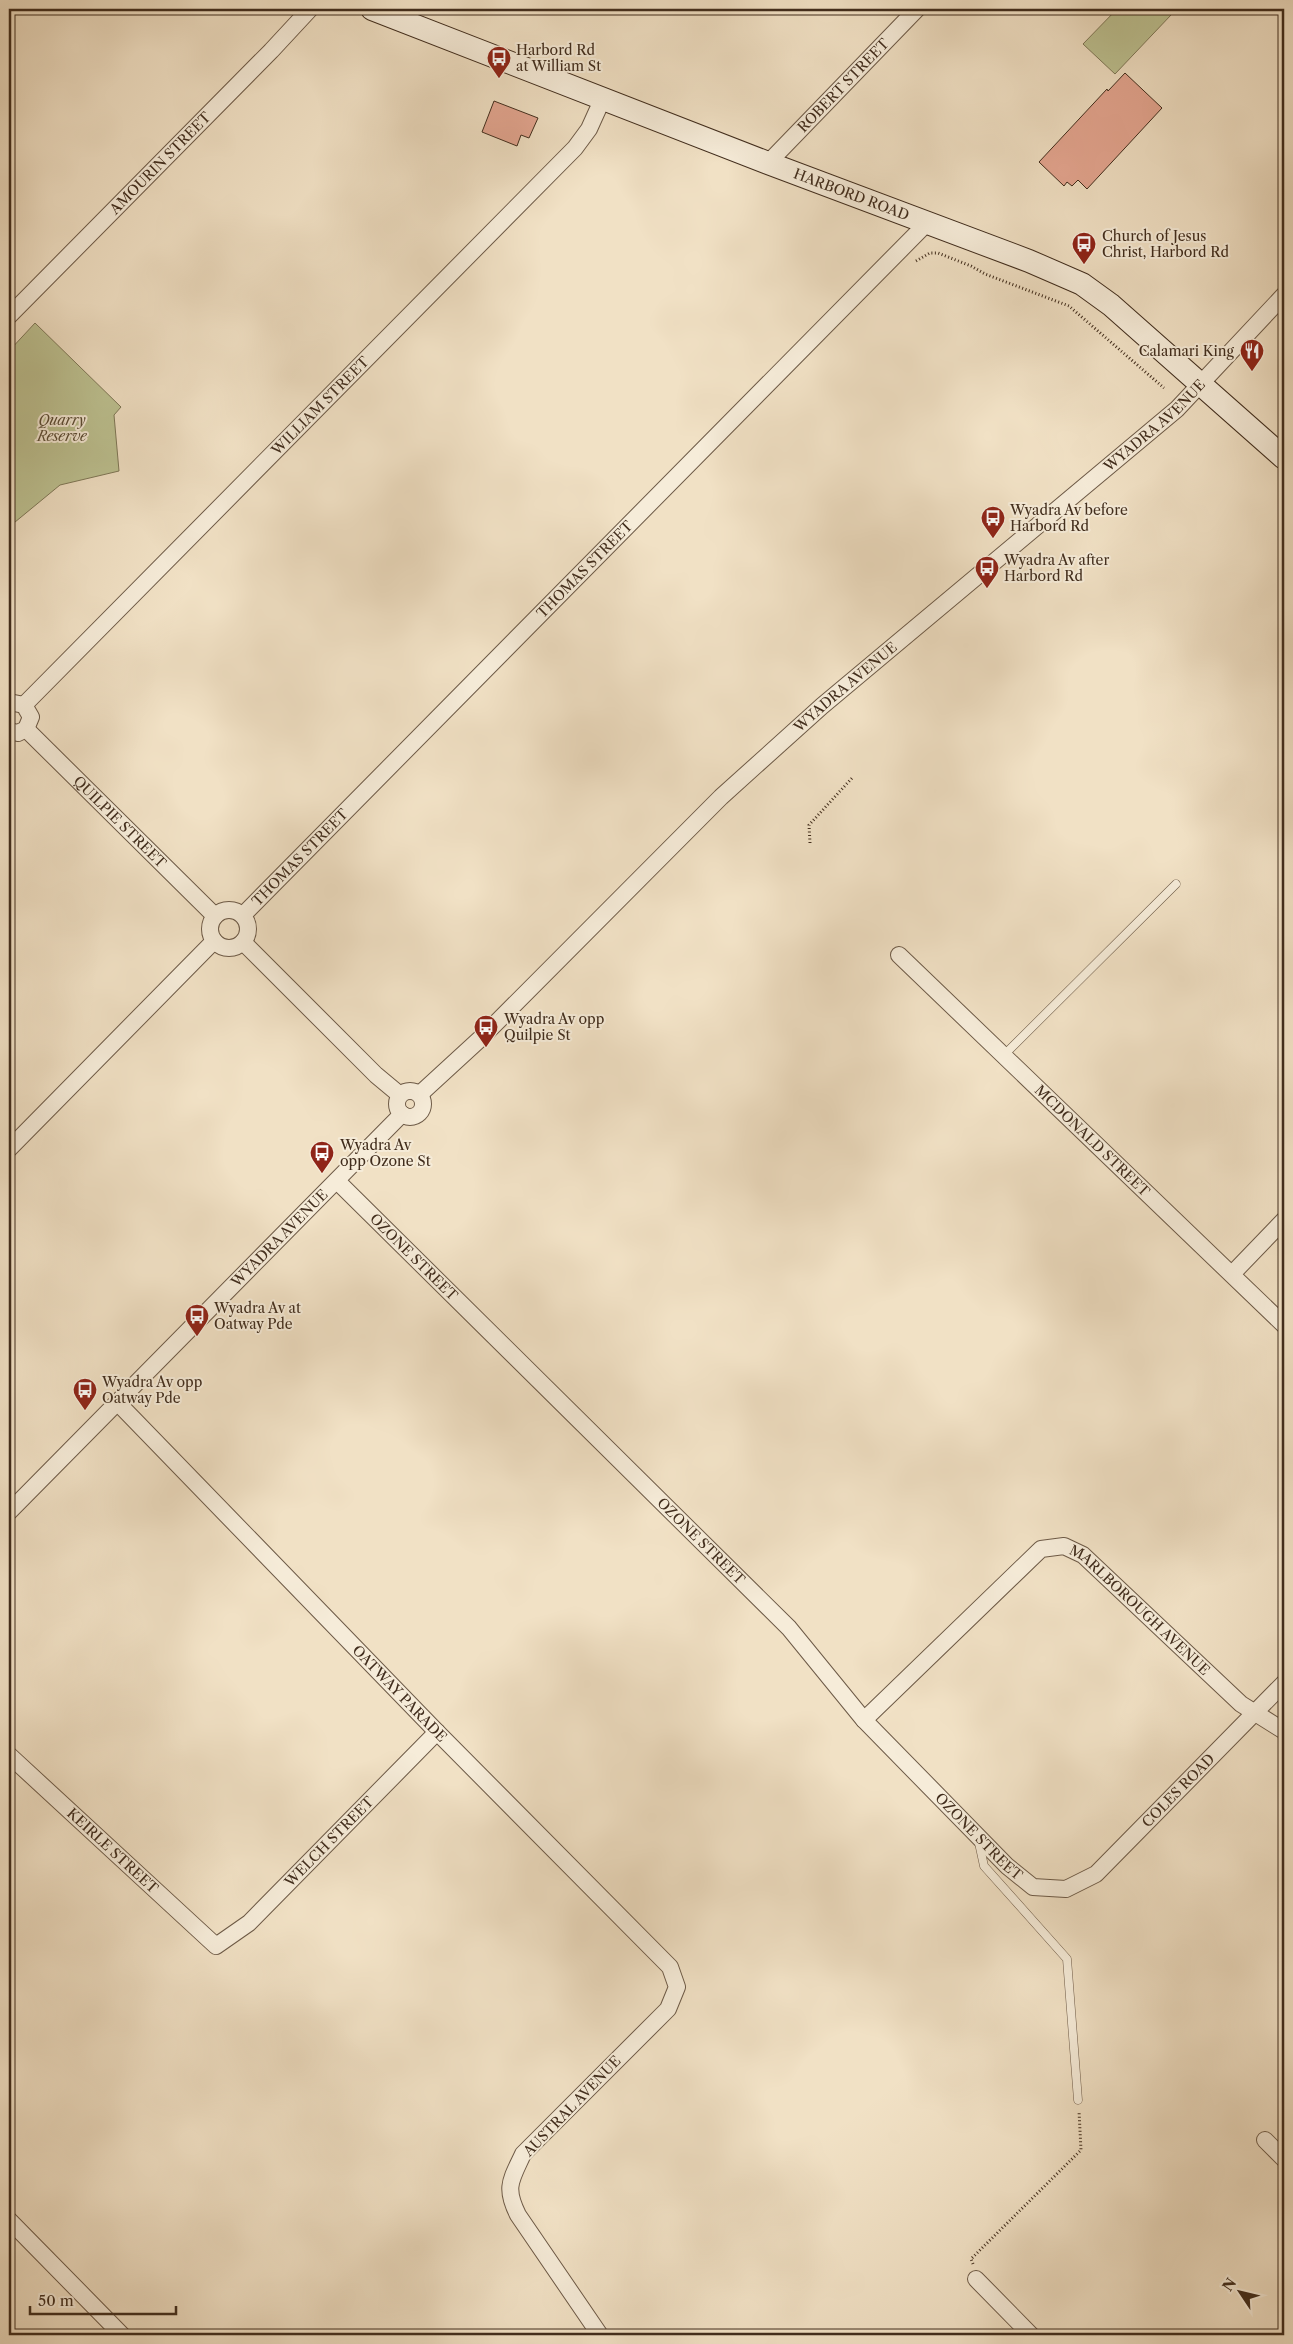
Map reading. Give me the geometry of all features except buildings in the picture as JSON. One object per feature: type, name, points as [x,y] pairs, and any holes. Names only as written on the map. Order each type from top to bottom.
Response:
[{"type":"main road","name":"HARBORD ROAD","points":[[372,9],[768,164],[1029,261],[1082,284],[1111,305],[1284,458]]},
{"type":"street","name":"AMOURIN STREET","points":[[9,316],[271,51],[310,9]]},
{"type":"street","name":"ROBERT STREET","points":[[768,164],[917,9]]},
{"type":"street","name":"WILLIAM STREET","points":[[17,705],[575,148],[589,129],[603,98]]},
{"type":"street","name":"THOMAS STREET","points":[[243,914],[927,223]]},
{"type":"street","name":"WYADRA AVENUE","points":[[420,1094],[481,1038],[721,797],[765,756],[1177,409],[1284,296]]},
{"type":"street","points":[[9,731],[18,733],[26,729],[31,717],[17,705]]},
{"type":"street","name":"QUILPIE STREET","points":[[26,729],[215,916]]},
{"type":"street","points":[[232,909],[243,914],[248,931],[243,942],[238,946],[225,948],[214,941],[210,925],[215,916],[220,912],[232,909]]},
{"type":"street","points":[[9,1149],[214,941]]},
{"type":"street","points":[[243,942],[376,1075],[400,1095]]},
{"type":"street","name":"MCDONALD STREET","points":[[899,955],[1284,1325]]},
{"type":"street","points":[[408,1090],[420,1094],[424,1102],[422,1111],[410,1117],[402,1114],[397,1102],[400,1095],[408,1090]]},
{"type":"street","name":"WYADRA AVENUE","points":[[9,1512],[337,1182],[402,1114]]},
{"type":"street","name":"OZONE STREET","points":[[337,1182],[789,1628],[864,1720],[1007,1866],[1033,1887],[1066,1889]]},
{"type":"street","points":[[1232,1274],[1284,1220]]},
{"type":"street","name":"OATWAY PARADE","points":[[117,1402],[437,1732],[670,1967],[676,1987]]},
{"type":"street","name":"MARLBOROUGH AVENUE","points":[[864,1720],[1042,1549],[1064,1546],[1083,1555],[1241,1704],[1255,1711],[1284,1731]]},
{"type":"street","name":"COLES ROAD","points":[[1066,1889],[1096,1874],[1284,1683]]},
{"type":"street","name":"WELCH STREET","points":[[216,1946],[249,1923],[437,1732]]},
{"type":"street","name":"KEIRLE STREET","points":[[9,1755],[216,1946]]},
{"type":"street","name":"AUSTRAL AVENUE","points":[[600,2335],[518,2215],[510,2198],[511,2182],[523,2154],[668,2009],[676,1987]]},
{"type":"street","points":[[1265,2140],[1284,2159]]},
{"type":"street","points":[[9,2220],[122,2335]]},
{"type":"street","points":[[976,2279],[1031,2335]]},
{"type":"lane","points":[[1004,1055],[1176,884]]},
{"type":"lane","points":[[977,1836],[984,1866],[1067,1959],[1078,2100]]},
{"type":"path","points":[[901,250],[916,262],[930,253],[938,253],[971,266],[985,274],[1069,306],[1164,388]]},
{"type":"path","points":[[810,843],[809,825],[854,777]]},
{"type":"path","points":[[976,2279],[972,2259],[1081,2150],[1078,2100]]},
{"type":"green space","points":[[1117,9],[1165,9],[1171,15],[1115,74],[1083,44]]},
{"type":"green space","name":"Quarry Reserve","points":[[35,323],[121,407],[114,415],[119,471],[60,485],[9,527],[9,351]]},
{"type":"place","name":"Harbord Rd at William St","points":[[499,79]]},
{"type":"place","name":"Church of Jesus Christ, Harbord Rd","points":[[1084,265]]},
{"type":"place","name":"Calamari King","points":[[1252,372]]},
{"type":"place","name":"Wyadra Av before Harbord Rd","points":[[993,539]]},
{"type":"place","name":"Wyadra Av after Harbord Rd","points":[[987,589]]},
{"type":"place","name":"Wyadra Av opp Quilpie St","points":[[486,1048]]},
{"type":"place","name":"Wyadra Av opp Ozone St","points":[[322,1174]]},
{"type":"place","name":"Wyadra Av at Oatway Pde","points":[[197,1337]]},
{"type":"place","name":"Wyadra Av opp Oatway Pde","points":[[85,1411]]}]
